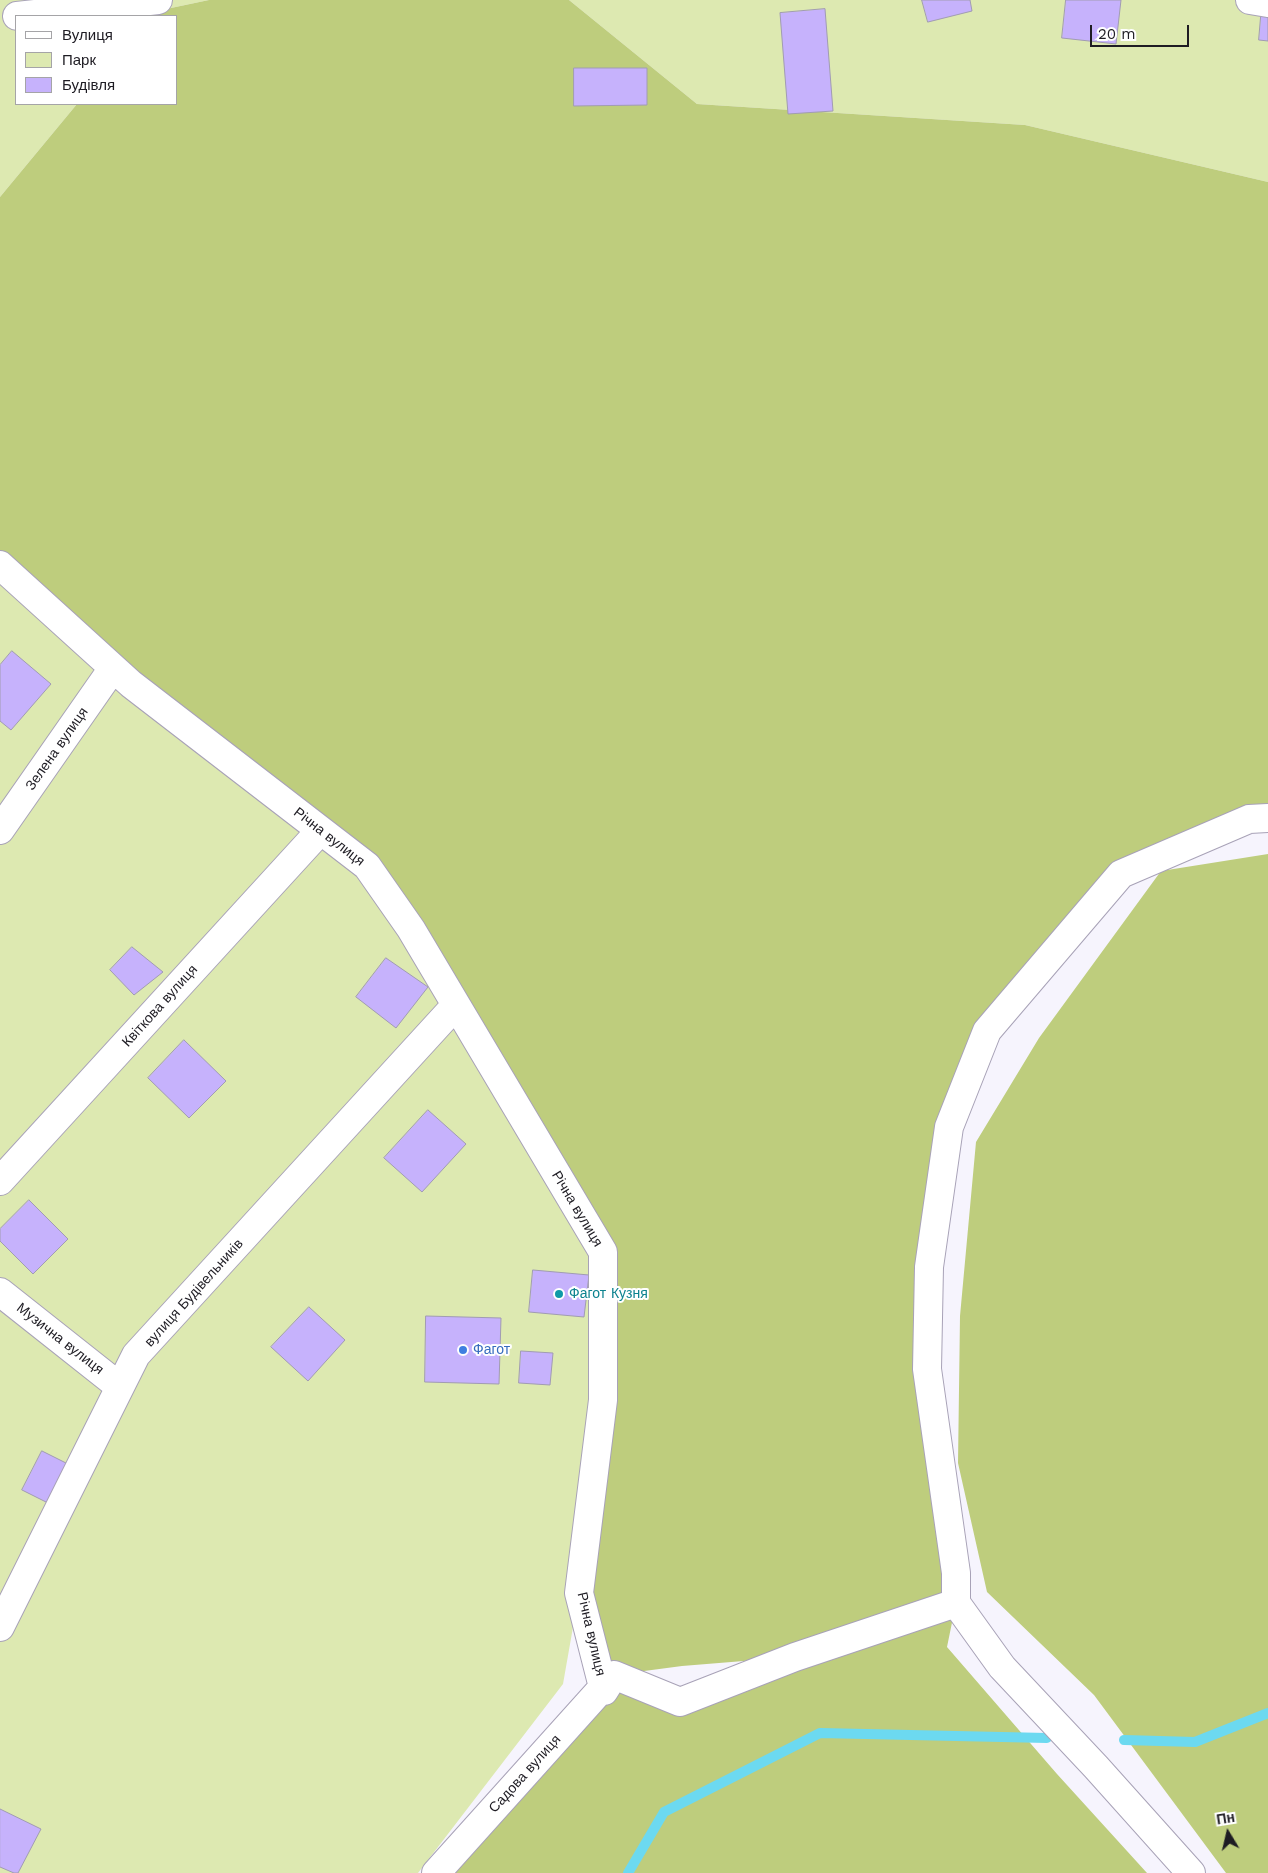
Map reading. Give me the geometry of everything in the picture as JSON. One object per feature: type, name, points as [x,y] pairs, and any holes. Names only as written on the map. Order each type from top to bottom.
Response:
[{"type":"street","points":[[22,15],[82,4],[158,0]]},
{"type":"street","points":[[1250,0],[1268,3]]},
{"type":"street","points":[[0,18],[15,16]]},
{"type":"street","name":"Річна вулиця","points":[[0,564],[131,684],[366,866],[411,929],[602,1252],[603,1400],[579,1593],[604,1691],[614,1675],[680,1702],[795,1657],[956,1603]]},
{"type":"street","name":"Зелена вулиця","points":[[0,830],[113,668]]},
{"type":"street","points":[[1191,1873],[1096,1767],[1002,1667],[956,1603],[956,1573],[927,1370],[929,1267],[949,1127],[987,1031],[1121,874],[1249,819],[1268,818]]},
{"type":"street","name":"Квіткова вулиця","points":[[0,1181],[320,831]]},
{"type":"street","name":"вулиця Будівельників","points":[[0,1627],[136,1355],[456,1005]]},
{"type":"street","name":"Музична вулиця","points":[[0,1292],[120,1387]]},
{"type":"street","name":"Садова вулиця","points":[[436,1873],[614,1675]]},
{"type":"green space","points":[[0,0],[209,0],[138,15],[15,15],[15,105],[76,105],[0,197]]},
{"type":"green space","points":[[209,0],[569,0],[697,104],[1025,125],[1268,182],[1268,818],[1121,874],[987,1031],[949,1127],[929,1267],[956,1603],[947,1647],[1057,1774],[1147,1873],[440,1873],[604,1691],[680,1702],[793,1657],[682,1666],[614,1675],[579,1593],[603,1252],[367,866],[0,565],[0,197],[76,105],[178,105],[178,15],[138,15]]},
{"type":"green space","points":[[569,0],[1268,0],[1268,182],[1025,125],[697,104]]},
{"type":"green space","points":[[0,565],[367,866],[603,1252],[579,1593],[563,1684],[418,1873],[0,1873]]},
{"type":"green space","points":[[1268,854],[1268,1873],[1226,1873],[1094,1695],[987,1592],[958,1463],[960,1316],[976,1142],[1039,1038],[1161,871]]},
{"type":"building","points":[[922,0],[970,0],[972,11],[928,22]]},
{"type":"building","points":[[1066,0],[1121,0],[1116,44],[1062,38]]},
{"type":"building","points":[[1262,5],[1268,6],[1268,41],[1259,40]]},
{"type":"building","points":[[825,9],[833,111],[788,114],[780,13]]},
{"type":"building","points":[[574,68],[647,68],[647,105],[574,106]]},
{"type":"building","points":[[12,651],[51,684],[11,730],[0,721],[0,665]]},
{"type":"building","points":[[132,947],[163,972],[134,995],[110,970]]},
{"type":"building","points":[[386,958],[428,987],[396,1028],[356,997]]},
{"type":"building","points":[[184,1040],[226,1081],[189,1118],[148,1078]]},
{"type":"building","points":[[428,1110],[466,1144],[422,1192],[384,1158]]},
{"type":"building","points":[[29,1200],[68,1239],[33,1274],[0,1241],[0,1229]]},
{"type":"building","name":"Фагот Кузня","points":[[533,1270],[589,1275],[584,1317],[529,1312]]},
{"type":"building","points":[[309,1307],[345,1340],[308,1381],[271,1347]]},
{"type":"building","name":"Фагот","points":[[426,1316],[501,1318],[499,1384],[425,1382]]},
{"type":"building","name":"Фагот","points":[[521,1351],[553,1353],[550,1385],[519,1383]]},
{"type":"building","points":[[42,1451],[74,1467],[54,1506],[22,1490]]},
{"type":"building","points":[[0,1809],[41,1829],[18,1873],[0,1867]]},
{"type":"waterway","points":[[1124,1740],[1195,1742],[1268,1713]]},
{"type":"waterway","points":[[628,1873],[664,1812],[820,1733],[1047,1738]]},
{"type":"place","name":"Фагот Кузня","points":[[559,1294]]},
{"type":"place","name":"Фагот","points":[[463,1350]]}]
